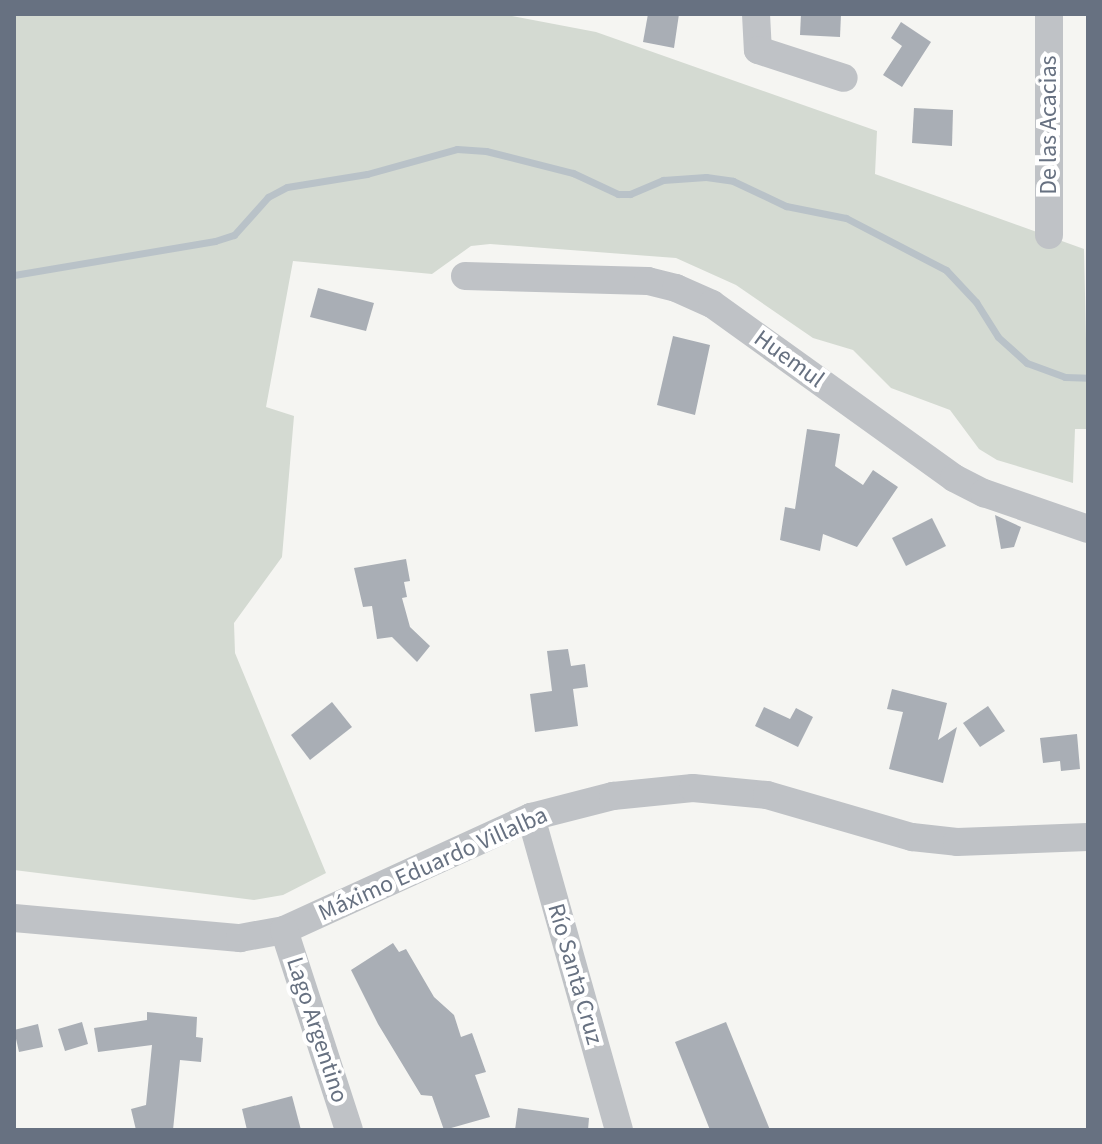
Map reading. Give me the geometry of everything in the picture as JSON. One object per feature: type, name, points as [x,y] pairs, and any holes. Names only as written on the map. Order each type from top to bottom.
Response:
[{"type":"street","points":[[756,14],[758,50],[844,78]]},
{"type":"street","name":"De las Acacias","points":[[1049,14],[1049,235]]},
{"type":"street","name":"Huemul","points":[[465,276],[648,281],[676,288],[712,304],[954,478],[984,493],[1088,529]]},
{"type":"street","name":"Máximo Eduardo Villalba","points":[[14,918],[240,938],[284,930],[531,817],[613,796],[727,788],[912,837],[957,842],[1088,837]]},
{"type":"street","name":"Río Santa Cruz","points":[[531,817],[619,1130]]},
{"type":"street","name":"Lago Argentino","points":[[284,930],[349,1130]]},
{"type":"shaded area","points":[[14,14],[501,14],[596,32],[877,131],[875,174],[1084,249],[1088,429],[1075,429],[1073,483],[997,460],[979,449],[950,410],[891,388],[853,350],[813,338],[736,285],[676,258],[490,244],[471,246],[432,274],[293,261],[266,407],[294,416],[282,557],[234,623],[235,653],[326,873],[283,895],[254,900],[14,870]]},
{"type":"building","points":[[648,14],[679,14],[674,48],[643,42]]},
{"type":"building","points":[[801,14],[841,14],[840,37],[800,35]]},
{"type":"building","points":[[901,22],[931,42],[902,87],[883,75],[902,46],[891,38]]},
{"type":"building","points":[[914,108],[953,110],[952,146],[912,143]]},
{"type":"building","points":[[318,288],[374,303],[366,331],[310,317]]},
{"type":"building","points":[[673,336],[710,345],[695,415],[657,405]]},
{"type":"building","points":[[807,429],[840,434],[835,466],[863,485],[873,470],[898,487],[857,547],[823,534],[820,551],[780,540],[785,507],[795,509]]},
{"type":"building","points":[[995,515],[1021,527],[1014,547],[1001,549]]},
{"type":"building","points":[[932,518],[946,546],[906,566],[892,538]]},
{"type":"building","points":[[406,559],[410,581],[404,582],[407,597],[402,598],[410,627],[430,646],[417,662],[392,637],[377,639],[372,606],[363,607],[354,568]]},
{"type":"building","points":[[568,649],[571,666],[585,664],[588,687],[573,689],[578,726],[535,732],[530,694],[552,691],[547,651]]},
{"type":"building","points":[[892,689],[947,703],[938,740],[957,727],[943,783],[889,769],[903,712],[887,709]]},
{"type":"building","points":[[332,702],[352,727],[310,760],[291,735]]},
{"type":"building","points":[[988,706],[1005,731],[980,747],[963,723]]},
{"type":"building","points":[[764,707],[790,719],[796,708],[813,717],[798,747],[755,726]]},
{"type":"building","points":[[1077,734],[1080,769],[1061,771],[1060,761],[1043,763],[1040,738]]},
{"type":"building","points":[[393,943],[399,952],[406,949],[434,997],[454,1015],[461,1037],[472,1033],[486,1072],[475,1075],[490,1117],[444,1130],[432,1096],[421,1095],[378,1024],[351,970]]},
{"type":"building","points":[[147,1012],[197,1017],[196,1037],[203,1038],[201,1062],[180,1060],[173,1130],[136,1130],[131,1109],[146,1105],[152,1045],[98,1052],[94,1028],[147,1020]]},
{"type":"building","points":[[82,1022],[88,1044],[65,1051],[58,1029]]},
{"type":"building","points":[[726,1022],[770,1130],[710,1130],[675,1042]]},
{"type":"building","points":[[38,1024],[43,1047],[19,1052],[14,1030]]},
{"type":"building","points":[[292,1096],[301,1130],[247,1130],[242,1109]]},
{"type":"building","points":[[518,1108],[589,1118],[588,1130],[515,1130]]},
{"type":"waterway","points":[[14,275],[215,241],[234,235],[268,197],[287,187],[367,174],[457,149],[486,151],[573,173],[618,194],[630,194],[663,180],[706,177],[733,181],[786,206],[846,218],[946,270],[976,302],[998,337],[1027,363],[1065,377],[1088,378]]}]
